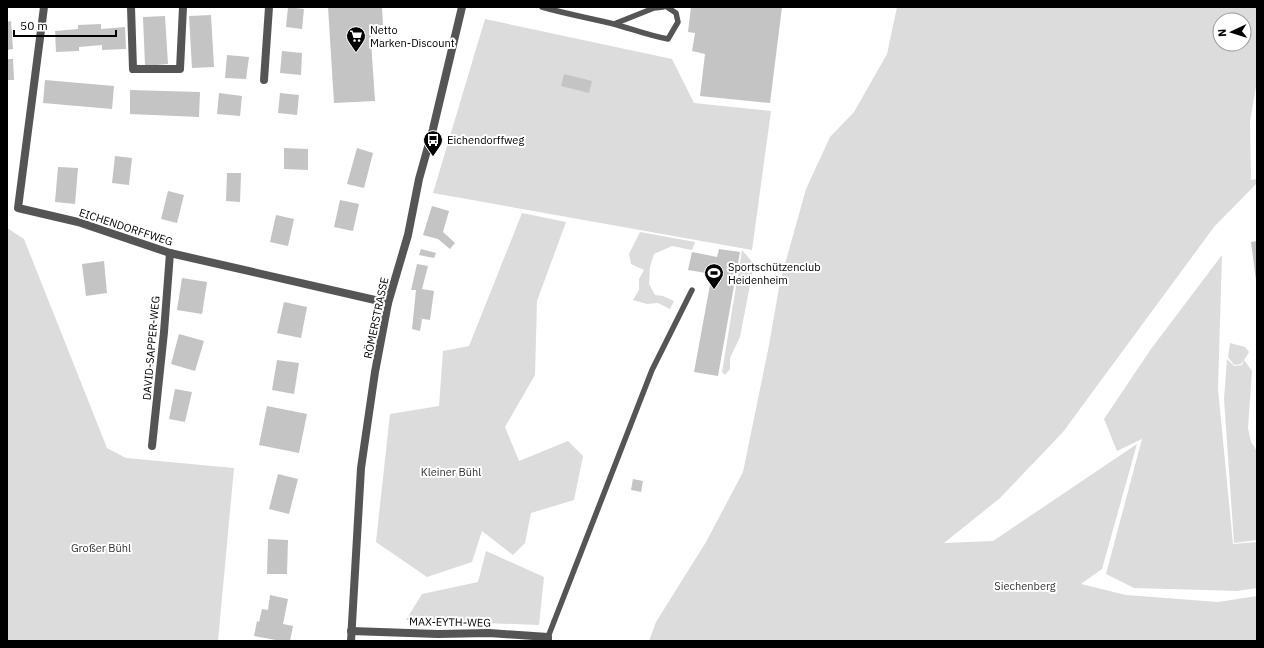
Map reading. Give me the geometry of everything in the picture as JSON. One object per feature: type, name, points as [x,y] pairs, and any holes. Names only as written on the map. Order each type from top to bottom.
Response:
[{"type":"street","name":"EICHENDORFFWEG","points":[[44,7],[18,208],[78,222],[170,253],[388,303]]},
{"type":"street","points":[[131,7],[133,69],[180,69],[183,7]]},
{"type":"street","points":[[264,80],[269,7]]},
{"type":"street","name":"RÖMERSTRASSE","points":[[351,641],[361,468],[375,372],[388,303],[408,235],[419,179],[433,129],[462,7]]},
{"type":"street","name":"DAVID-SAPPER-WEG","points":[[152,446],[164,332],[170,253]]},
{"type":"street","name":"MAX-EYTH-WEG","points":[[351,631],[438,634],[489,633],[548,639]]},
{"type":"lane","points":[[542,7],[614,24],[658,38],[668,39],[678,22],[676,14],[667,7]]},
{"type":"lane","points":[[614,24],[654,8],[663,7]]},
{"type":"lane","points":[[548,639],[652,370],[692,290]]},
{"type":"green space","name":"Siechenberg","points":[[897,7],[1257,7],[1257,81],[1250,121],[1251,180],[1257,179],[1257,183],[1214,227],[1063,432],[1000,498],[944,543],[993,541],[1137,444],[1102,569],[1081,584],[1126,595],[1218,602],[1257,596],[1257,641],[649,641],[656,622],[706,542],[743,472],[769,345],[780,282],[806,189],[830,137],[854,112],[887,54]]},
{"type":"green space","points":[[485,19],[672,59],[694,103],[771,111],[752,250],[433,193]]},
{"type":"green space","name":"Kleiner Bühl","points":[[522,213],[566,222],[537,301],[535,375],[505,427],[519,461],[568,441],[583,456],[574,500],[531,513],[525,543],[513,555],[482,531],[472,562],[427,577],[376,542],[390,414],[439,406],[443,351],[469,346]]},
{"type":"green space","name":"Großer Bühl","points":[[7,228],[24,239],[107,448],[126,458],[234,468],[218,641],[7,641]]},
{"type":"green space","points":[[640,232],[695,242],[692,250],[672,246],[654,254],[650,267],[649,284],[655,295],[663,296],[674,301],[670,309],[658,303],[647,304],[633,300],[639,290],[639,279],[644,270],[631,264],[629,254]]},
{"type":"green space","points":[[742,250],[754,264],[740,337],[730,358],[730,369],[725,375],[722,372]]},
{"type":"green space","points":[[1222,255],[1218,389],[1233,544],[1257,542],[1257,588],[1237,591],[1134,588],[1106,574],[1142,439],[1117,451],[1104,419],[1151,349]]},
{"type":"green space","points":[[1230,343],[1245,347],[1249,352],[1241,364],[1234,365],[1228,357]]},
{"type":"green space","points":[[1227,359],[1234,366],[1242,365],[1244,360],[1252,371],[1248,428],[1251,442],[1257,451],[1257,540],[1234,543],[1224,399]]},
{"type":"green space","points":[[486,551],[544,577],[539,625],[406,620],[422,594],[478,582]]},
{"type":"building","points":[[288,7],[304,9],[302,29],[286,27]]},
{"type":"building","points":[[328,7],[382,7],[383,25],[370,26],[375,101],[334,103]]},
{"type":"building","points":[[691,7],[782,7],[770,103],[700,96],[705,54],[692,51],[695,33],[688,32]]},
{"type":"building","points":[[211,15],[214,67],[192,68],[189,16]]},
{"type":"building","points":[[165,16],[168,64],[145,66],[143,17]]},
{"type":"building","points":[[11,21],[13,49],[7,50],[7,22]]},
{"type":"building","points":[[101,24],[101,29],[125,27],[126,49],[102,50],[102,45],[79,47],[79,51],[56,52],[55,31],[78,29],[78,25]]},
{"type":"building","points":[[282,51],[302,53],[301,75],[280,73]]},
{"type":"building","points":[[227,55],[249,57],[246,79],[225,78]]},
{"type":"building","points":[[7,59],[13,59],[14,80],[7,80]]},
{"type":"building","points":[[564,74],[592,81],[589,93],[561,86]]},
{"type":"building","points":[[45,80],[114,86],[112,109],[43,103]]},
{"type":"building","points":[[130,90],[200,92],[199,117],[130,114]]},
{"type":"building","points":[[219,93],[242,96],[240,116],[217,114]]},
{"type":"building","points":[[280,93],[299,95],[297,115],[278,113]]},
{"type":"building","points":[[284,148],[308,149],[308,170],[284,169]]},
{"type":"building","points":[[357,148],[373,153],[364,188],[347,184]]},
{"type":"building","points":[[115,156],[132,158],[129,185],[112,183]]},
{"type":"building","points":[[58,167],[78,168],[75,204],[55,202]]},
{"type":"building","points":[[227,173],[241,173],[240,202],[226,201]]},
{"type":"building","points":[[168,191],[184,195],[177,223],[161,219]]},
{"type":"building","points":[[340,200],[359,204],[353,231],[334,227]]},
{"type":"building","points":[[432,206],[449,211],[443,232],[455,243],[450,249],[438,239],[423,235]]},
{"type":"building","points":[[276,215],[294,219],[288,246],[270,242]]},
{"type":"building","points":[[1257,241],[1257,280],[1256,280],[1251,242]]},
{"type":"building","points":[[421,249],[436,253],[434,258],[419,255]]},
{"type":"building","points":[[719,249],[740,252],[718,376],[694,372],[712,274],[688,270],[692,252],[717,257]]},
{"type":"building","points":[[104,261],[107,293],[86,296],[82,264]]},
{"type":"building","points":[[417,264],[428,266],[422,289],[434,291],[430,320],[417,318],[422,319],[420,331],[412,329],[416,290],[411,290]]},
{"type":"building","points":[[182,278],[207,282],[202,314],[177,310]]},
{"type":"building","points":[[284,302],[307,307],[301,338],[277,333]]},
{"type":"building","points":[[179,334],[204,341],[195,371],[171,364]]},
{"type":"building","points":[[277,360],[299,363],[294,394],[272,390]]},
{"type":"building","points":[[175,389],[192,392],[185,422],[169,419]]},
{"type":"building","points":[[267,406],[307,414],[299,453],[259,445]]},
{"type":"building","points":[[278,474],[298,479],[289,514],[269,509]]},
{"type":"building","points":[[633,479],[643,481],[641,492],[631,490]]},
{"type":"building","points":[[268,539],[288,540],[287,574],[267,574]]},
{"type":"building","points":[[270,595],[288,599],[283,624],[293,626],[290,641],[281,641],[254,636],[257,621],[259,622],[262,609],[268,610]]},
{"type":"place","name":"Netto Marken-Discount","points":[[356,53]]},
{"type":"place","name":"Eichendorffweg","points":[[433,157]]},
{"type":"place","name":"Sportschützenclub Heidenheim","points":[[714,290]]}]
